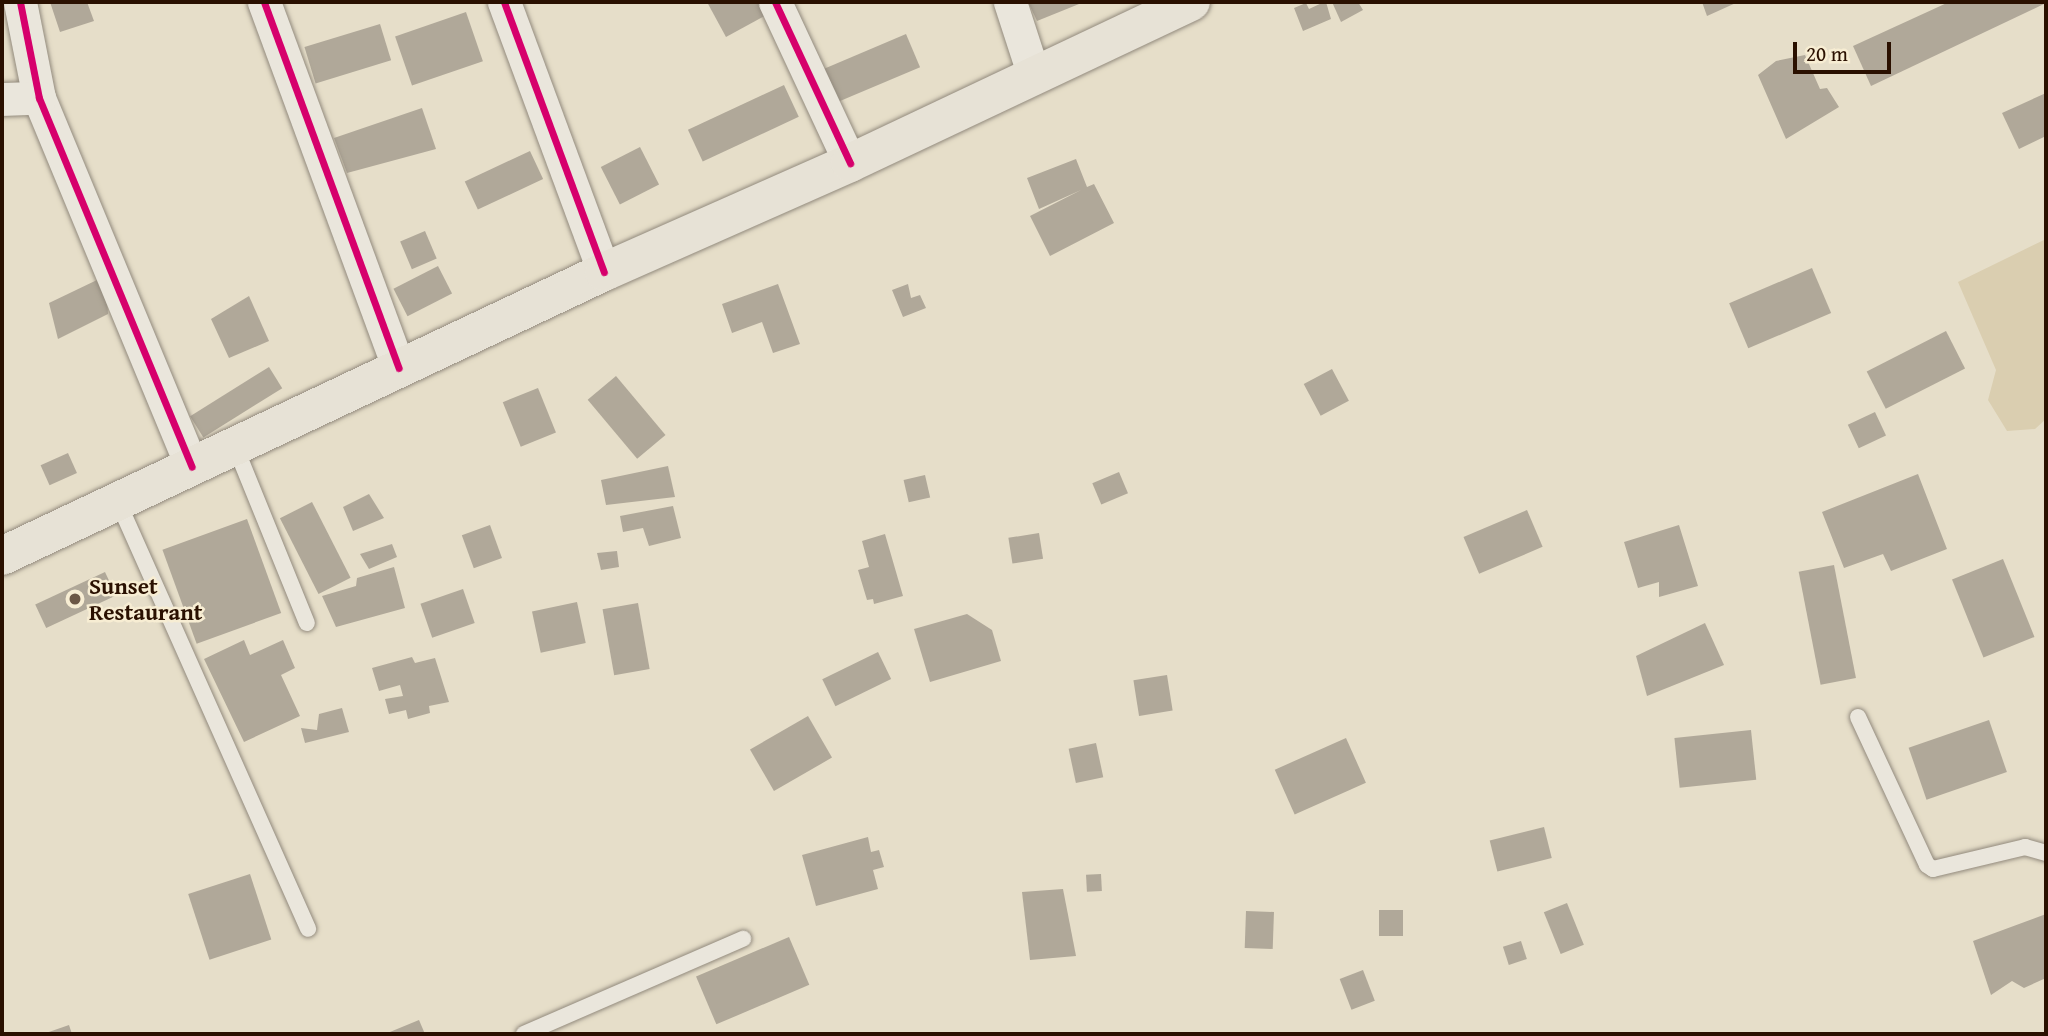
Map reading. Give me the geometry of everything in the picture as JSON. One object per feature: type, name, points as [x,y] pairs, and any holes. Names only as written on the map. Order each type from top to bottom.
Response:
[{"type":"highway","points":[[2,556],[604,272],[850,163],[1191,2]]},
{"type":"street","points":[[20,2],[39,98],[192,467]]},
{"type":"street","points":[[264,2],[399,368]]},
{"type":"street","points":[[504,2],[604,272]]},
{"type":"street","points":[[775,2],[850,163]]},
{"type":"street","points":[[1010,2],[1034,76]]},
{"type":"street","points":[[2,99],[39,98]]},
{"type":"lane","points":[[235,446],[307,623]]},
{"type":"lane","points":[[119,503],[308,929]]},
{"type":"lane","points":[[1858,717],[1927,865],[1933,869],[2025,848],[2046,853]]},
{"type":"lane","points":[[524,1034],[743,939]]},
{"type":"shaded area","points":[[2046,239],[2046,419],[2035,429],[2007,431],[1988,400],[1996,370],[1958,282]]},
{"type":"building","points":[[50,2],[87,2],[94,21],[60,32]]},
{"type":"building","points":[[707,2],[761,2],[768,14],[726,37]]},
{"type":"building","points":[[1028,2],[1084,2],[1037,21]]},
{"type":"building","points":[[1324,2],[1331,19],[1303,31],[1294,8],[1306,3],[1309,9]]},
{"type":"building","points":[[1332,2],[1358,2],[1363,10],[1341,22]]},
{"type":"building","points":[[1702,2],[1738,2],[1707,16]]},
{"type":"building","points":[[1949,2],[2046,3],[1871,86],[1853,46]]},
{"type":"building","points":[[466,12],[483,61],[412,86],[395,36]]},
{"type":"building","points":[[380,24],[391,60],[316,83],[304,47]]},
{"type":"building","points":[[906,34],[920,67],[834,104],[819,71]]},
{"type":"building","points":[[1805,55],[1820,89],[1827,88],[1839,107],[1786,139],[1758,75],[1776,61]]},
{"type":"building","points":[[784,85],[799,117],[703,162],[688,130]]},
{"type":"building","points":[[2046,93],[2046,136],[2019,149],[2002,113]]},
{"type":"building","points":[[422,108],[436,149],[347,173],[334,138]]},
{"type":"building","points":[[640,147],[659,184],[620,204],[601,167]]},
{"type":"building","points":[[530,151],[543,179],[478,210],[465,181]]},
{"type":"building","points":[[1076,159],[1087,187],[1094,184],[1114,223],[1050,256],[1030,216],[1081,190],[1039,209],[1027,178]]},
{"type":"building","points":[[425,231],[437,259],[412,269],[400,242]]},
{"type":"building","points":[[438,266],[452,294],[408,316],[393,289]]},
{"type":"building","points":[[1812,268],[1831,313],[1748,348],[1729,303]]},
{"type":"building","points":[[97,280],[107,298],[108,314],[58,339],[49,303]]},
{"type":"building","points":[[778,284],[800,344],[773,353],[762,322],[732,333],[722,304]]},
{"type":"building","points":[[908,284],[911,298],[920,295],[926,308],[903,317],[892,290]]},
{"type":"building","points":[[249,296],[269,341],[229,358],[211,319]]},
{"type":"building","points":[[1946,331],[1965,368],[1886,409],[1867,371]]},
{"type":"building","points":[[269,367],[282,388],[203,437],[190,416]]},
{"type":"building","points":[[1332,369],[1349,401],[1321,416],[1304,384]]},
{"type":"building","points":[[616,376],[665,435],[637,459],[588,400]]},
{"type":"building","points":[[538,388],[556,433],[521,447],[503,402]]},
{"type":"building","points":[[1875,412],[1886,436],[1859,448],[1848,425]]},
{"type":"building","points":[[68,453],[77,473],[50,485],[41,465]]},
{"type":"building","points":[[668,466],[675,497],[606,505],[601,480]]},
{"type":"building","points":[[1119,472],[1128,493],[1101,505],[1092,483]]},
{"type":"building","points":[[1918,474],[1947,549],[1891,571],[1883,554],[1844,568],[1822,512]]},
{"type":"building","points":[[925,475],[930,497],[909,502],[904,480]]},
{"type":"building","points":[[369,494],[384,518],[353,531],[343,507]]},
{"type":"building","points":[[312,502],[351,578],[319,594],[280,518]]},
{"type":"building","points":[[673,506],[681,538],[649,546],[643,528],[623,532],[620,516]]},
{"type":"building","points":[[1527,510],[1543,547],[1479,574],[1463,537]]},
{"type":"building","points":[[247,519],[281,613],[197,644],[162,550]]},
{"type":"building","points":[[490,525],[502,558],[474,568],[462,535]]},
{"type":"building","points":[[1679,525],[1698,586],[1659,597],[1659,582],[1638,588],[1624,542]]},
{"type":"building","points":[[1039,533],[1043,559],[1012,564],[1008,538]]},
{"type":"building","points":[[885,534],[903,596],[874,604],[873,599],[867,600],[858,570],[869,567],[862,541]]},
{"type":"building","points":[[392,544],[397,557],[369,569],[360,554]]},
{"type":"building","points":[[617,551],[619,567],[601,570],[597,553]]},
{"type":"building","points":[[2003,559],[2034,637],[1983,657],[1952,580]]},
{"type":"building","points":[[1834,565],[1856,678],[1821,685],[1799,572]]},
{"type":"building","points":[[394,567],[405,608],[336,627],[322,596],[356,586],[357,578]]},
{"type":"building","name":"Sunset Restaurant","points":[[105,572],[116,596],[46,628],[35,605]]},
{"type":"building","points":[[463,589],[475,623],[432,638],[420,604]]},
{"type":"building","points":[[577,602],[586,643],[541,653],[532,612]]},
{"type":"building","points":[[638,603],[650,669],[614,675],[603,609]]},
{"type":"building","points":[[967,614],[992,630],[1001,661],[930,682],[914,629]]},
{"type":"building","points":[[1705,623],[1724,665],[1647,696],[1636,656]]},
{"type":"building","points":[[244,640],[250,655],[283,640],[295,668],[281,675],[300,716],[244,742],[204,659]]},
{"type":"building","points":[[878,652],[891,679],[835,706],[822,679]]},
{"type":"building","points":[[412,657],[415,663],[435,658],[449,702],[429,706],[430,713],[408,719],[406,710],[389,714],[385,699],[403,696],[400,685],[379,691],[372,668]]},
{"type":"building","points":[[1167,675],[1173,711],[1139,716],[1133,680]]},
{"type":"building","points":[[342,708],[349,732],[305,743],[301,728],[317,730],[319,714]]},
{"type":"building","points":[[808,716],[832,758],[774,791],[750,750]]},
{"type":"building","points":[[1989,720],[2007,772],[1927,800],[1909,748]]},
{"type":"building","points":[[1751,730],[1756,780],[1680,788],[1674,738]]},
{"type":"building","points":[[1346,738],[1366,783],[1295,814],[1275,770]]},
{"type":"building","points":[[1096,743],[1103,777],[1076,783],[1069,749]]},
{"type":"building","points":[[1544,827],[1552,858],[1497,872],[1490,841]]},
{"type":"building","points":[[868,837],[871,852],[879,850],[884,867],[873,870],[878,889],[816,906],[802,855]]},
{"type":"building","points":[[250,874],[271,940],[210,960],[188,894]]},
{"type":"building","points":[[1101,874],[1102,891],[1087,892],[1086,875]]},
{"type":"building","points":[[1063,889],[1076,956],[1030,960],[1022,892]]},
{"type":"building","points":[[1567,903],[1584,945],[1561,954],[1544,912]]},
{"type":"building","points":[[1379,910],[1403,910],[1403,936],[1379,936]]},
{"type":"building","points":[[1246,911],[1274,912],[1273,949],[1245,948]]},
{"type":"building","points":[[2046,914],[2046,978],[2024,988],[2012,981],[1991,995],[1973,941]]},
{"type":"building","points":[[789,937],[809,985],[716,1024],[696,976]]},
{"type":"building","points":[[1521,941],[1527,959],[1509,965],[1503,947]]},
{"type":"building","points":[[1363,970],[1375,1001],[1351,1010],[1340,979]]},
{"type":"building","points":[[419,1020],[425,1034],[385,1034]]},
{"type":"building","points":[[69,1025],[72,1034],[43,1034]]},
{"type":"cycle path","points":[[20,2],[39,98],[192,467]]},
{"type":"cycle path","points":[[264,2],[399,368]]},
{"type":"cycle path","points":[[504,2],[604,272]]},
{"type":"cycle path","points":[[775,2],[850,163]]},
{"type":"place","name":"Sunset Restaurant","points":[[75,599]]}]
